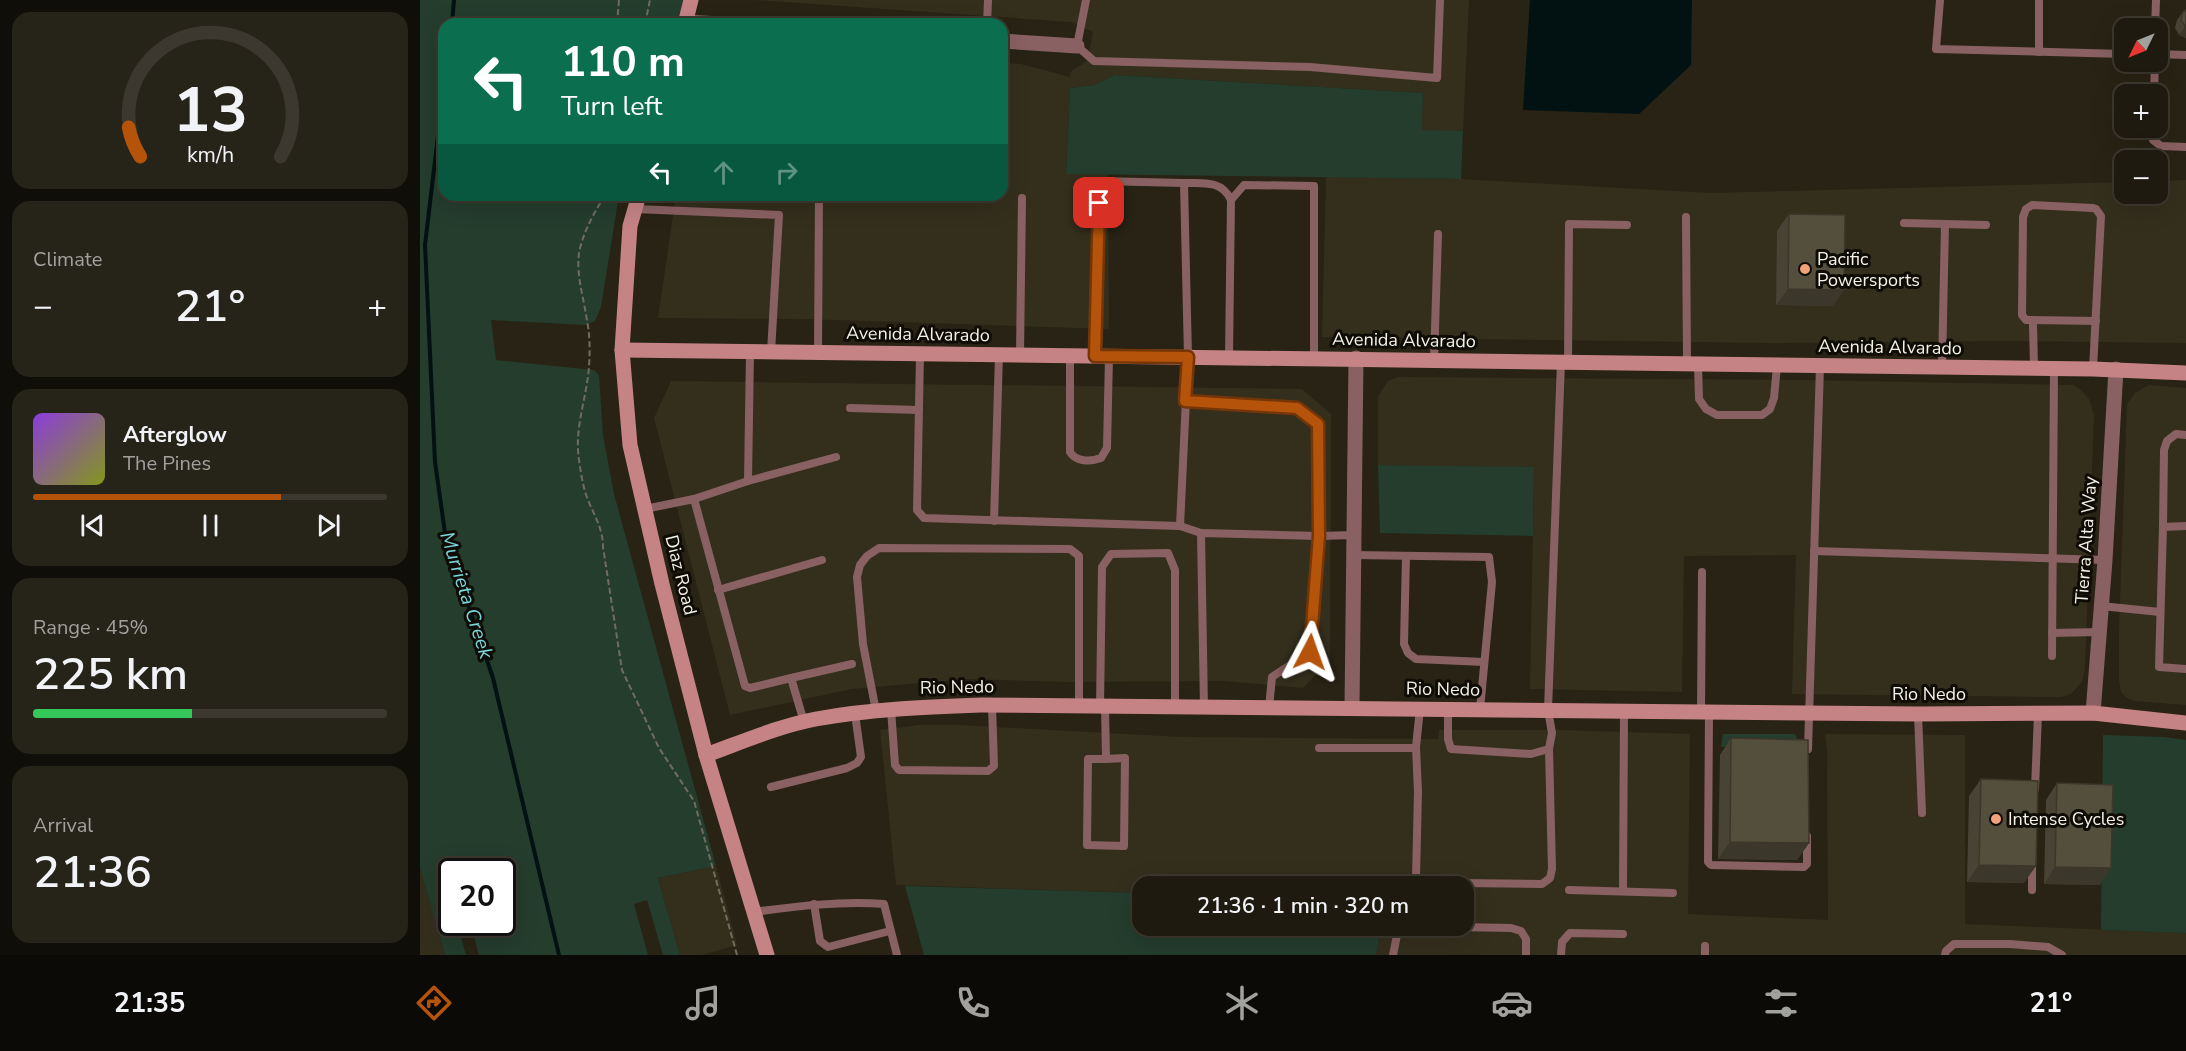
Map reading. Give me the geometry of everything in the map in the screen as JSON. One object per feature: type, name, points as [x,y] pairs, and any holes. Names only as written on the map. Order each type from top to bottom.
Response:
[{"type":"street","points":[[686,18],[690,0]]},
{"type":"street","points":[[1008,41],[1077,46]]},
{"type":"street","name":"Diaz Road","points":[[637,202],[630,226],[622,350],[630,446],[706,755],[767,955]]},
{"type":"street","name":"Avenida Alvarado","points":[[622,350],[2116,369],[2186,373]]},
{"type":"street","points":[[1352,708],[1356,358]]},
{"type":"street","name":"Tierra Alta Way","points":[[2093,713],[2116,369]]},
{"type":"street","name":"Rio Nedo","points":[[706,755],[804,722],[883,710],[992,705],[1918,714],[2093,713],[2186,723]]},
{"type":"lane","points":[[987,18],[988,0]]},
{"type":"lane","points":[[1086,0],[1077,46],[1094,61],[1310,67],[1437,78],[1440,0]]},
{"type":"lane","points":[[1940,0],[1936,49],[2114,54]]},
{"type":"lane","points":[[2039,0],[2039,52]]},
{"type":"lane","points":[[2156,0],[2156,18]]},
{"type":"lane","points":[[2168,54],[2186,55]]},
{"type":"lane","points":[[2153,138],[2161,146],[2186,147]]},
{"type":"lane","points":[[1070,355],[1070,452],[1080,460],[1101,458],[1107,448],[1102,356],[1099,181],[1210,183],[1218,185],[1228,194],[1231,200],[1229,357]]},
{"type":"lane","points":[[1180,526],[1188,357],[1184,183]]},
{"type":"lane","points":[[1231,200],[1244,185],[1314,186],[1314,358]]},
{"type":"lane","points":[[1020,355],[1022,198]]},
{"type":"lane","points":[[818,353],[819,201]]},
{"type":"lane","points":[[637,202],[779,215],[771,352]]},
{"type":"lane","points":[[2093,369],[2096,321],[2102,216],[2093,208],[2032,205],[2024,212],[2022,315],[2026,320],[2096,321]]},
{"type":"lane","points":[[1686,217],[1692,364],[1699,399],[1706,409],[1717,414],[1762,415],[1770,409],[1774,398],[1777,365]]},
{"type":"lane","points":[[1904,223],[1986,225]]},
{"type":"lane","points":[[1474,883],[1542,884],[1550,878],[1552,869],[1549,749],[1552,733],[1548,710],[1565,363],[1569,224],[1627,225]]},
{"type":"lane","points":[[1942,367],[1945,224]]},
{"type":"lane","points":[[1434,361],[1438,234]]},
{"type":"lane","points":[[2032,320],[2034,368]]},
{"type":"lane","points":[[748,482],[750,352]]},
{"type":"lane","points":[[920,354],[917,510],[926,519],[1180,526],[1201,533],[1353,536]]},
{"type":"lane","points":[[994,521],[999,355]]},
{"type":"lane","points":[[1808,763],[1820,366]]},
{"type":"lane","points":[[2052,656],[2054,369]]},
{"type":"lane","points":[[1185,401],[1297,408],[1318,424],[1319,536],[1310,652],[1272,677],[1269,708]]},
{"type":"lane","points":[[850,408],[919,410]]},
{"type":"lane","points":[[2186,435],[2176,434],[2167,441],[2164,450],[2159,667],[2186,669]]},
{"type":"lane","points":[[645,509],[694,499],[836,457]]},
{"type":"lane","points":[[694,499],[745,686],[750,688],[852,664]]},
{"type":"lane","points":[[2163,527],[2186,526]]},
{"type":"lane","points":[[1201,533],[1204,708]]},
{"type":"lane","points":[[992,705],[994,766],[988,771],[899,770],[895,765],[883,710],[863,644],[857,577],[860,565],[867,556],[879,548],[1070,549],[1079,556],[1079,707]]},
{"type":"lane","points":[[1814,551],[2105,560]]},
{"type":"lane","points":[[1106,759],[1102,707],[1101,567],[1111,554],[1168,553],[1175,570],[1175,708]]},
{"type":"lane","points":[[1353,555],[1489,557],[1492,582],[1480,709]]},
{"type":"lane","points":[[1406,556],[1404,644],[1408,653],[1416,659],[1484,662]]},
{"type":"lane","points":[[718,590],[822,560]]},
{"type":"lane","points":[[1702,572],[1708,862],[1711,865],[1804,867],[1807,864],[1807,830]]},
{"type":"lane","points":[[2101,606],[2160,612]]},
{"type":"lane","points":[[2052,633],[2099,633]]},
{"type":"lane","points":[[791,678],[804,722]]},
{"type":"lane","points":[[1416,876],[1418,792],[1416,748],[1420,708]]},
{"type":"lane","points":[[1448,709],[1448,739],[1451,749],[1531,754],[1549,749]]},
{"type":"lane","points":[[1623,891],[1624,711]]},
{"type":"lane","points":[[2035,798],[2037,713]]},
{"type":"lane","points":[[771,786],[847,768],[857,763],[861,757],[855,714]]},
{"type":"lane","points":[[1918,714],[1922,813]]},
{"type":"lane","points":[[1319,748],[1416,748]]},
{"type":"lane","points":[[1125,758],[1124,846],[1087,845],[1088,759],[1106,759],[1125,758]]},
{"type":"lane","points":[[2032,891],[2033,856]]},
{"type":"lane","points":[[1569,890],[1673,893]]},
{"type":"lane","points":[[753,912],[814,904],[884,903],[897,955]]},
{"type":"lane","points":[[814,904],[820,941],[828,947],[890,931]]},
{"type":"lane","points":[[1474,927],[1521,930],[1526,939],[1526,955]]},
{"type":"lane","points":[[1561,955],[1562,942],[1570,933],[1623,934]]},
{"type":"lane","points":[[1393,955],[1397,936]]},
{"type":"lane","points":[[1945,955],[1954,944],[2010,944],[2048,947],[2062,955]]},
{"type":"path","points":[[618,18],[619,0]]},
{"type":"path","points":[[646,18],[650,0]]},
{"type":"path","points":[[602,201],[585,231],[579,252],[578,268],[590,348],[587,384],[577,437],[579,458],[588,498],[603,533],[603,547],[622,670],[659,748],[694,801],[737,955]]},
{"type":"shaded area","points":[[754,0],[1469,0],[1463,131],[1422,131],[1423,93],[1115,75],[1094,85],[1070,88],[1066,174],[1108,174],[1109,329],[805,319],[658,318],[675,201],[1008,201],[1008,63],[1021,64],[1070,77],[1070,72],[1087,61],[1093,32],[1071,22]]},
{"type":"shaded area","points":[[1530,0],[1692,0],[1691,65],[1639,114],[1523,110]]},
{"type":"shaded area","points":[[1326,177],[1461,179],[1710,193],[2114,182],[2114,204],[2168,204],[2168,181],[2186,180],[2186,343],[2003,341],[1772,343],[1322,337]]},
{"type":"shaded area","points":[[1398,377],[2073,385],[2089,399],[2094,415],[2085,669],[2082,682],[2071,694],[2061,697],[1792,694],[1796,555],[1684,556],[1682,692],[1530,689],[1534,468],[1378,465],[1378,396],[1388,381]]},
{"type":"shaded area","points":[[671,381],[1302,389],[1331,414],[1330,660],[1303,688],[1224,681],[1066,682],[967,679],[852,689],[730,715],[654,418]]},
{"type":"shaded area","points":[[2149,385],[2186,388],[2186,705],[2134,701],[2121,692],[2119,681],[2127,404],[2135,393]]},
{"type":"shaded area","points":[[919,725],[959,725],[1181,737],[1438,739],[1439,730],[1562,730],[1690,734],[1688,914],[1828,920],[1825,734],[1965,735],[1965,924],[2186,933],[2186,955],[1376,955],[1379,936],[1474,936],[1474,876],[1132,876],[1132,893],[896,885],[880,730]]},
{"type":"shaded area","points":[[716,866],[737,945],[702,955],[680,955],[658,878]]},
{"type":"shaded area","points":[[420,867],[421,867],[445,955],[420,955]]},
{"type":"green space","points":[[420,0],[684,0],[680,18],[438,18],[438,201],[618,201],[601,307],[595,321],[585,325],[491,320],[496,360],[594,370],[599,375],[603,435],[614,494],[716,866],[658,878],[680,955],[663,955],[647,900],[634,904],[648,955],[479,955],[474,936],[516,936],[516,858],[438,858],[438,930],[420,867]]},
{"type":"green space","points":[[1115,75],[1423,93],[1422,130],[1463,131],[1461,179],[1066,174],[1070,88],[1094,85]]},
{"type":"green space","points":[[1378,465],[1534,467],[1533,536],[1380,533]]},
{"type":"green space","points":[[1723,734],[1795,734],[1798,741],[1721,747]]},
{"type":"green space","points":[[2103,735],[2186,740],[2186,933],[2101,930]]},
{"type":"green space","points":[[905,886],[1132,893],[1132,936],[1379,936],[1376,955],[924,955]]},
{"type":"green space","points":[[440,936],[461,936],[466,955],[445,955]]},
{"type":"building","points":[[2186,10],[2186,27],[2181,20]]},
{"type":"building","name":"Pacific Powersports","points":[[1789,214],[1845,215],[1844,290],[1788,289]]},
{"type":"building","points":[[1731,738],[1808,740],[1809,843],[1730,842]]},
{"type":"building","points":[[1981,779],[2038,781],[2036,866],[1979,865]]},
{"type":"building","points":[[2057,783],[2113,785],[2111,868],[2055,867]]},
{"type":"waterway","name":"Murrieta Creek","points":[[452,18],[454,0]]},
{"type":"waterway","name":"Murrieta Creek","points":[[438,136],[425,245],[435,462],[446,540],[493,678],[559,955]]},
{"type":"place","name":"Pacific Powersports","points":[[1805,269]]},
{"type":"place","name":"Intense Cycles","points":[[1996,819]]},
{"type":"route","points":[[1099,203],[1095,356],[1188,357],[1185,401],[1297,408],[1318,424],[1319,536],[1310,652]]}]
